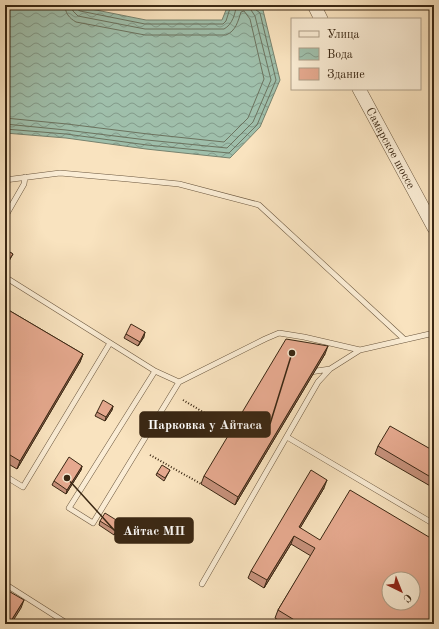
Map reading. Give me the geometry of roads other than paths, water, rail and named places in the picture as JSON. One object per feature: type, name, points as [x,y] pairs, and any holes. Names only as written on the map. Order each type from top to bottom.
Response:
[{"type":"street","points":[[314,5],[320,18]]},
{"type":"street","name":"Самарское шоссе","points":[[360,90],[434,228]]},
{"type":"lane","points":[[5,180],[60,173],[179,184],[259,205],[404,339]]},
{"type":"lane","points":[[5,217],[24,184],[25,177]]},
{"type":"lane","points":[[5,277],[155,371],[179,382]]},
{"type":"lane","points":[[155,371],[69,508],[93,523],[179,382],[264,339],[279,333],[304,337],[360,350]]},
{"type":"lane","points":[[202,584],[318,382],[330,369],[360,350],[434,333]]},
{"type":"lane","points":[[5,476],[23,487],[110,343]]},
{"type":"lane","points":[[305,375],[311,372],[330,369]]},
{"type":"lane","points":[[287,437],[434,524]]},
{"type":"lane","points":[[5,584],[68,624]]},
{"type":"water","points":[[5,5],[79,5],[81,7],[146,20],[222,20],[228,5],[257,5],[263,10],[280,80],[260,127],[230,158],[146,149],[66,138],[5,133]]},
{"type":"place","name":"Парковка у Айтаса","points":[[292,353]]},
{"type":"place","name":"Айтас МП","points":[[67,478]]}]
